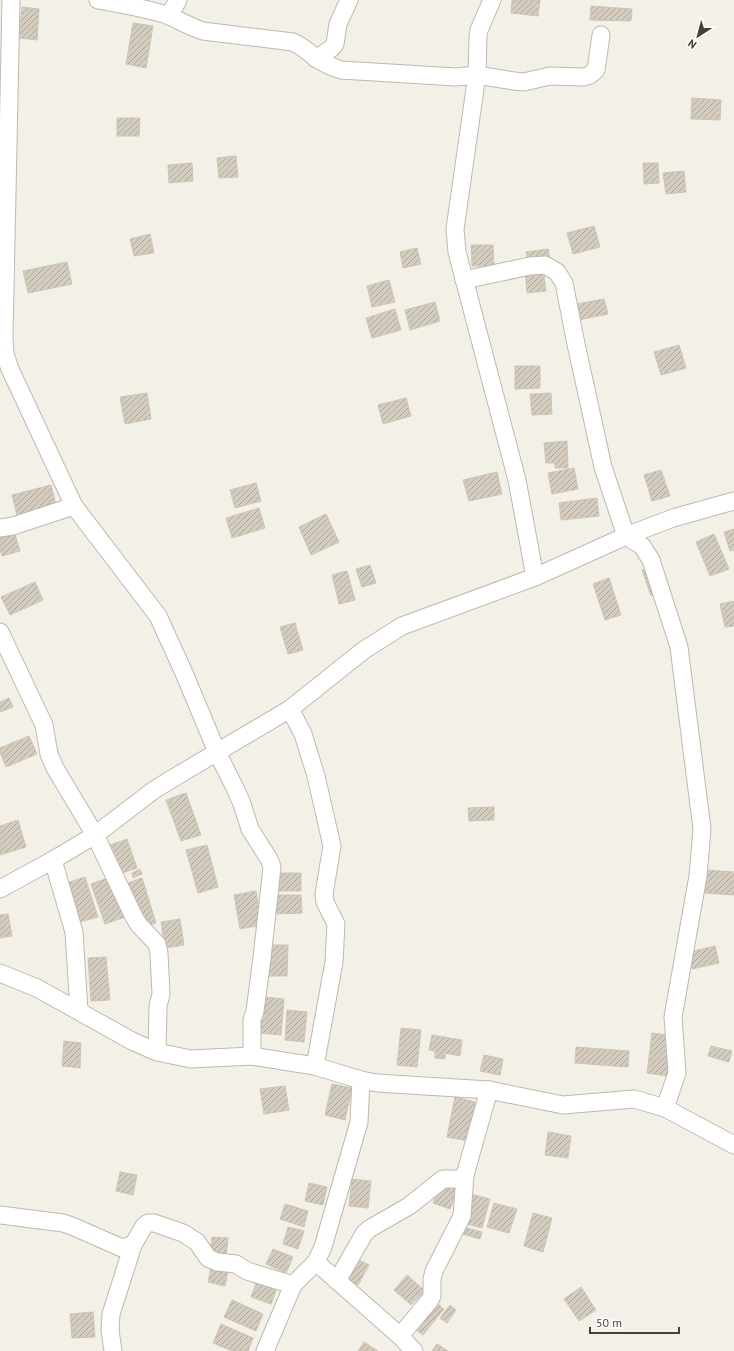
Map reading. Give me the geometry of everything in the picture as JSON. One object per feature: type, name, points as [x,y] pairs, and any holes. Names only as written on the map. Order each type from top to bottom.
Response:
[{"type":"street","points":[[11,0],[4,336],[5,354],[10,369],[74,506],[158,616],[217,752],[237,793],[250,829],[269,859],[272,867],[262,958],[252,1020],[252,1056]]},
{"type":"street","points":[[98,0],[134,5],[169,16],[192,28],[203,31],[294,42],[300,45],[316,59],[333,68],[341,70],[456,77],[477,75],[524,82],[561,75],[584,77],[590,76],[596,70],[601,35]]},
{"type":"street","points":[[169,16],[178,0]]},
{"type":"street","points":[[316,59],[332,48],[335,44],[338,24],[349,0]]},
{"type":"street","points":[[492,0],[479,30],[477,75],[455,229],[457,252],[517,480],[535,577]]},
{"type":"street","points":[[464,280],[530,266],[545,265],[557,272],[564,283],[603,467],[626,536],[642,546],[651,560],[679,647],[702,829],[698,876],[673,1017],[677,1074],[665,1108]]},
{"type":"street","points":[[0,889],[95,835],[154,790],[290,709],[364,650],[402,626],[535,577],[626,536],[673,518],[734,501]]},
{"type":"street","points":[[0,528],[13,526],[74,506]]},
{"type":"street","points":[[0,632],[40,714],[44,725],[49,754],[55,768],[95,835],[134,917],[139,925],[157,944],[159,953],[161,994],[158,1006],[157,1052]]},
{"type":"street","points":[[290,709],[303,734],[316,776],[332,846],[324,902],[336,924],[334,962],[315,1066]]},
{"type":"street","points":[[53,860],[74,932],[79,1012]]},
{"type":"street","points":[[0,973],[37,988],[132,1041],[157,1052],[191,1059],[252,1056],[315,1066],[376,1083],[489,1090],[563,1105],[634,1099],[665,1108],[734,1145]]},
{"type":"street","points":[[265,1351],[293,1285],[316,1262],[323,1247],[359,1122],[361,1080]]},
{"type":"street","points":[[400,1336],[430,1300],[432,1296],[432,1279],[434,1271],[462,1216],[465,1175],[489,1090]]},
{"type":"street","points":[[337,1281],[364,1234],[369,1229],[409,1206],[443,1179],[459,1179],[465,1175]]},
{"type":"street","points":[[0,1214],[72,1226],[122,1248],[133,1245]]},
{"type":"street","points":[[113,1351],[110,1330],[111,1314],[133,1245],[144,1226],[148,1223],[154,1223],[183,1233],[197,1242],[208,1258],[217,1262],[236,1264],[247,1271],[293,1285]]},
{"type":"street","points":[[316,1262],[400,1336],[414,1351]]},
{"type":"building","points":[[512,0],[540,0],[538,16],[511,13]]},
{"type":"building","points":[[591,6],[632,9],[631,21],[590,20]]},
{"type":"building","points":[[22,7],[39,9],[37,40],[19,38]]},
{"type":"building","points":[[133,23],[153,26],[146,68],[126,64]]},
{"type":"building","points":[[692,98],[721,100],[720,120],[691,119]]},
{"type":"building","points":[[117,118],[140,118],[139,136],[117,136]]},
{"type":"building","points":[[236,156],[238,177],[219,178],[217,158]]},
{"type":"building","points":[[192,163],[193,181],[169,183],[168,165]]},
{"type":"building","points":[[643,163],[658,163],[659,183],[644,184]]},
{"type":"building","points":[[684,171],[686,192],[666,194],[663,173]]},
{"type":"building","points":[[594,226],[600,247],[573,254],[567,233]]},
{"type":"building","points":[[150,234],[154,253],[134,256],[130,239]]},
{"type":"building","points":[[471,245],[493,245],[494,266],[472,266]]},
{"type":"building","points":[[417,248],[421,264],[403,268],[400,252]]},
{"type":"building","points":[[548,249],[550,260],[528,263],[526,252]]},
{"type":"building","points":[[67,262],[72,284],[28,293],[23,271]]},
{"type":"building","points":[[543,268],[546,291],[527,293],[525,270]]},
{"type":"building","points":[[389,280],[395,302],[372,307],[367,286]]},
{"type":"building","points":[[604,299],[608,314],[579,320],[576,304]]},
{"type":"building","points":[[435,302],[440,321],[410,330],[405,310]]},
{"type":"building","points":[[395,309],[401,330],[372,338],[366,318]]},
{"type":"building","points":[[679,345],[686,368],[661,375],[654,352]]},
{"type":"building","points":[[515,366],[540,366],[540,388],[515,389]]},
{"type":"building","points":[[147,393],[151,419],[125,424],[120,397]]},
{"type":"building","points":[[551,393],[552,414],[532,415],[530,394]]},
{"type":"building","points":[[406,398],[411,416],[383,424],[378,405]]},
{"type":"building","points":[[567,441],[568,468],[555,468],[555,463],[546,463],[544,443]]},
{"type":"building","points":[[574,468],[578,489],[552,494],[548,473]]},
{"type":"building","points":[[661,470],[670,496],[652,501],[644,475]]},
{"type":"building","points":[[497,472],[502,494],[469,501],[463,480]]},
{"type":"building","points":[[256,483],[261,501],[235,508],[230,490]]},
{"type":"building","points":[[51,485],[56,505],[17,515],[12,495]]},
{"type":"building","points":[[597,498],[599,516],[561,520],[559,503]]},
{"type":"building","points":[[259,508],[265,528],[232,538],[226,518]]},
{"type":"building","points":[[326,514],[339,542],[311,555],[299,527]]},
{"type":"building","points":[[13,528],[20,551],[2,556],[0,550],[0,532]]},
{"type":"building","points":[[734,529],[734,550],[730,551],[724,532]]},
{"type":"building","points":[[714,534],[729,569],[710,576],[696,542]]},
{"type":"building","points":[[370,565],[376,583],[362,587],[356,569]]},
{"type":"building","points":[[651,567],[660,593],[651,596],[642,570]]},
{"type":"building","points":[[347,571],[355,600],[339,604],[332,575]]},
{"type":"building","points":[[609,578],[621,615],[605,620],[593,584]]},
{"type":"building","points":[[35,582],[43,600],[10,615],[1,597]]},
{"type":"building","points":[[734,601],[734,626],[725,627],[720,604]]},
{"type":"building","points":[[295,623],[303,650],[288,654],[280,627]]},
{"type":"building","points":[[9,698],[13,707],[0,712],[0,702]]},
{"type":"building","points":[[29,736],[37,754],[6,767],[0,752],[0,748]]},
{"type":"building","points":[[186,793],[201,835],[181,841],[166,800]]},
{"type":"building","points":[[494,807],[494,820],[469,821],[468,808]]},
{"type":"building","points":[[18,820],[26,847],[0,855],[0,826]]},
{"type":"building","points":[[127,839],[137,868],[119,874],[110,845]]},
{"type":"building","points":[[207,845],[218,887],[198,893],[186,850]]},
{"type":"building","points":[[140,869],[142,874],[133,878],[132,873]]},
{"type":"building","points":[[706,870],[734,872],[734,895],[705,893]]},
{"type":"building","points":[[277,873],[301,873],[301,891],[277,891]]},
{"type":"building","points":[[85,877],[98,917],[76,923],[64,884]]},
{"type":"building","points":[[110,877],[125,917],[105,924],[91,884]]},
{"type":"building","points":[[142,878],[156,923],[142,927],[128,883]]},
{"type":"building","points":[[256,891],[262,925],[240,929],[234,895]]},
{"type":"building","points":[[274,895],[301,895],[302,913],[275,914]]},
{"type":"building","points":[[8,914],[12,936],[0,938],[0,915]]},
{"type":"building","points":[[180,919],[184,945],[165,948],[161,922]]},
{"type":"building","points":[[269,945],[288,945],[287,976],[268,976]]},
{"type":"building","points":[[715,946],[719,963],[692,969],[689,952]]},
{"type":"building","points":[[106,957],[110,1000],[91,1001],[88,958]]},
{"type":"building","points":[[263,997],[284,999],[281,1035],[260,1033]]},
{"type":"building","points":[[287,1010],[307,1012],[304,1042],[285,1040]]},
{"type":"building","points":[[401,1028],[421,1030],[417,1067],[397,1065]]},
{"type":"building","points":[[652,1033],[673,1036],[667,1076],[647,1073]]},
{"type":"building","points":[[432,1035],[462,1040],[460,1056],[445,1053],[445,1059],[435,1058],[435,1051],[429,1050]]},
{"type":"building","points":[[64,1041],[81,1043],[80,1068],[62,1066]]},
{"type":"building","points":[[711,1046],[732,1051],[729,1062],[708,1056]]},
{"type":"building","points":[[576,1047],[629,1051],[628,1067],[575,1063]]},
{"type":"building","points":[[484,1055],[503,1059],[500,1075],[480,1071]]},
{"type":"building","points":[[332,1084],[352,1088],[345,1120],[325,1115]]},
{"type":"building","points":[[285,1086],[289,1110],[264,1114],[260,1089]]},
{"type":"building","points":[[455,1097],[475,1102],[468,1141],[447,1137]]},
{"type":"building","points":[[548,1132],[571,1136],[568,1158],[545,1155]]},
{"type":"building","points":[[120,1172],[137,1175],[133,1195],[116,1191]]},
{"type":"building","points":[[352,1179],[371,1181],[368,1208],[349,1206]]},
{"type":"building","points":[[440,1182],[458,1189],[450,1209],[433,1203]]},
{"type":"building","points":[[309,1183],[327,1187],[323,1205],[305,1201]]},
{"type":"building","points":[[471,1194],[490,1199],[482,1228],[463,1223]]},
{"type":"building","points":[[494,1203],[517,1209],[509,1233],[487,1227]]},
{"type":"building","points":[[285,1204],[308,1211],[304,1227],[280,1219]]},
{"type":"building","points":[[533,1213],[552,1218],[543,1252],[524,1246]]},
{"type":"building","points":[[288,1227],[304,1231],[298,1249],[283,1244]]},
{"type":"building","points":[[464,1227],[482,1232],[480,1239],[462,1234]]},
{"type":"building","points":[[212,1237],[228,1238],[226,1256],[210,1255]]},
{"type":"building","points":[[273,1249],[293,1257],[286,1273],[266,1264]]},
{"type":"building","points":[[353,1257],[369,1265],[358,1285],[342,1276]]},
{"type":"building","points":[[212,1262],[229,1266],[225,1286],[208,1282]]},
{"type":"building","points":[[407,1275],[425,1291],[411,1305],[394,1290]]},
{"type":"building","points":[[258,1278],[278,1285],[271,1304],[251,1297]]},
{"type":"building","points":[[581,1287],[596,1310],[579,1321],[564,1299]]},
{"type":"building","points":[[232,1300],[263,1314],[256,1331],[224,1317]]},
{"type":"building","points":[[433,1300],[444,1309],[423,1335],[411,1326]]},
{"type":"building","points":[[450,1305],[456,1310],[447,1323],[440,1318]]},
{"type":"building","points":[[93,1312],[95,1337],[72,1338],[70,1314]]},
{"type":"building","points":[[221,1324],[253,1338],[248,1351],[232,1351],[213,1343]]},
{"type":"building","points":[[364,1342],[378,1351],[358,1351]]},
{"type":"building","points":[[437,1344],[448,1351],[432,1351]]}]
